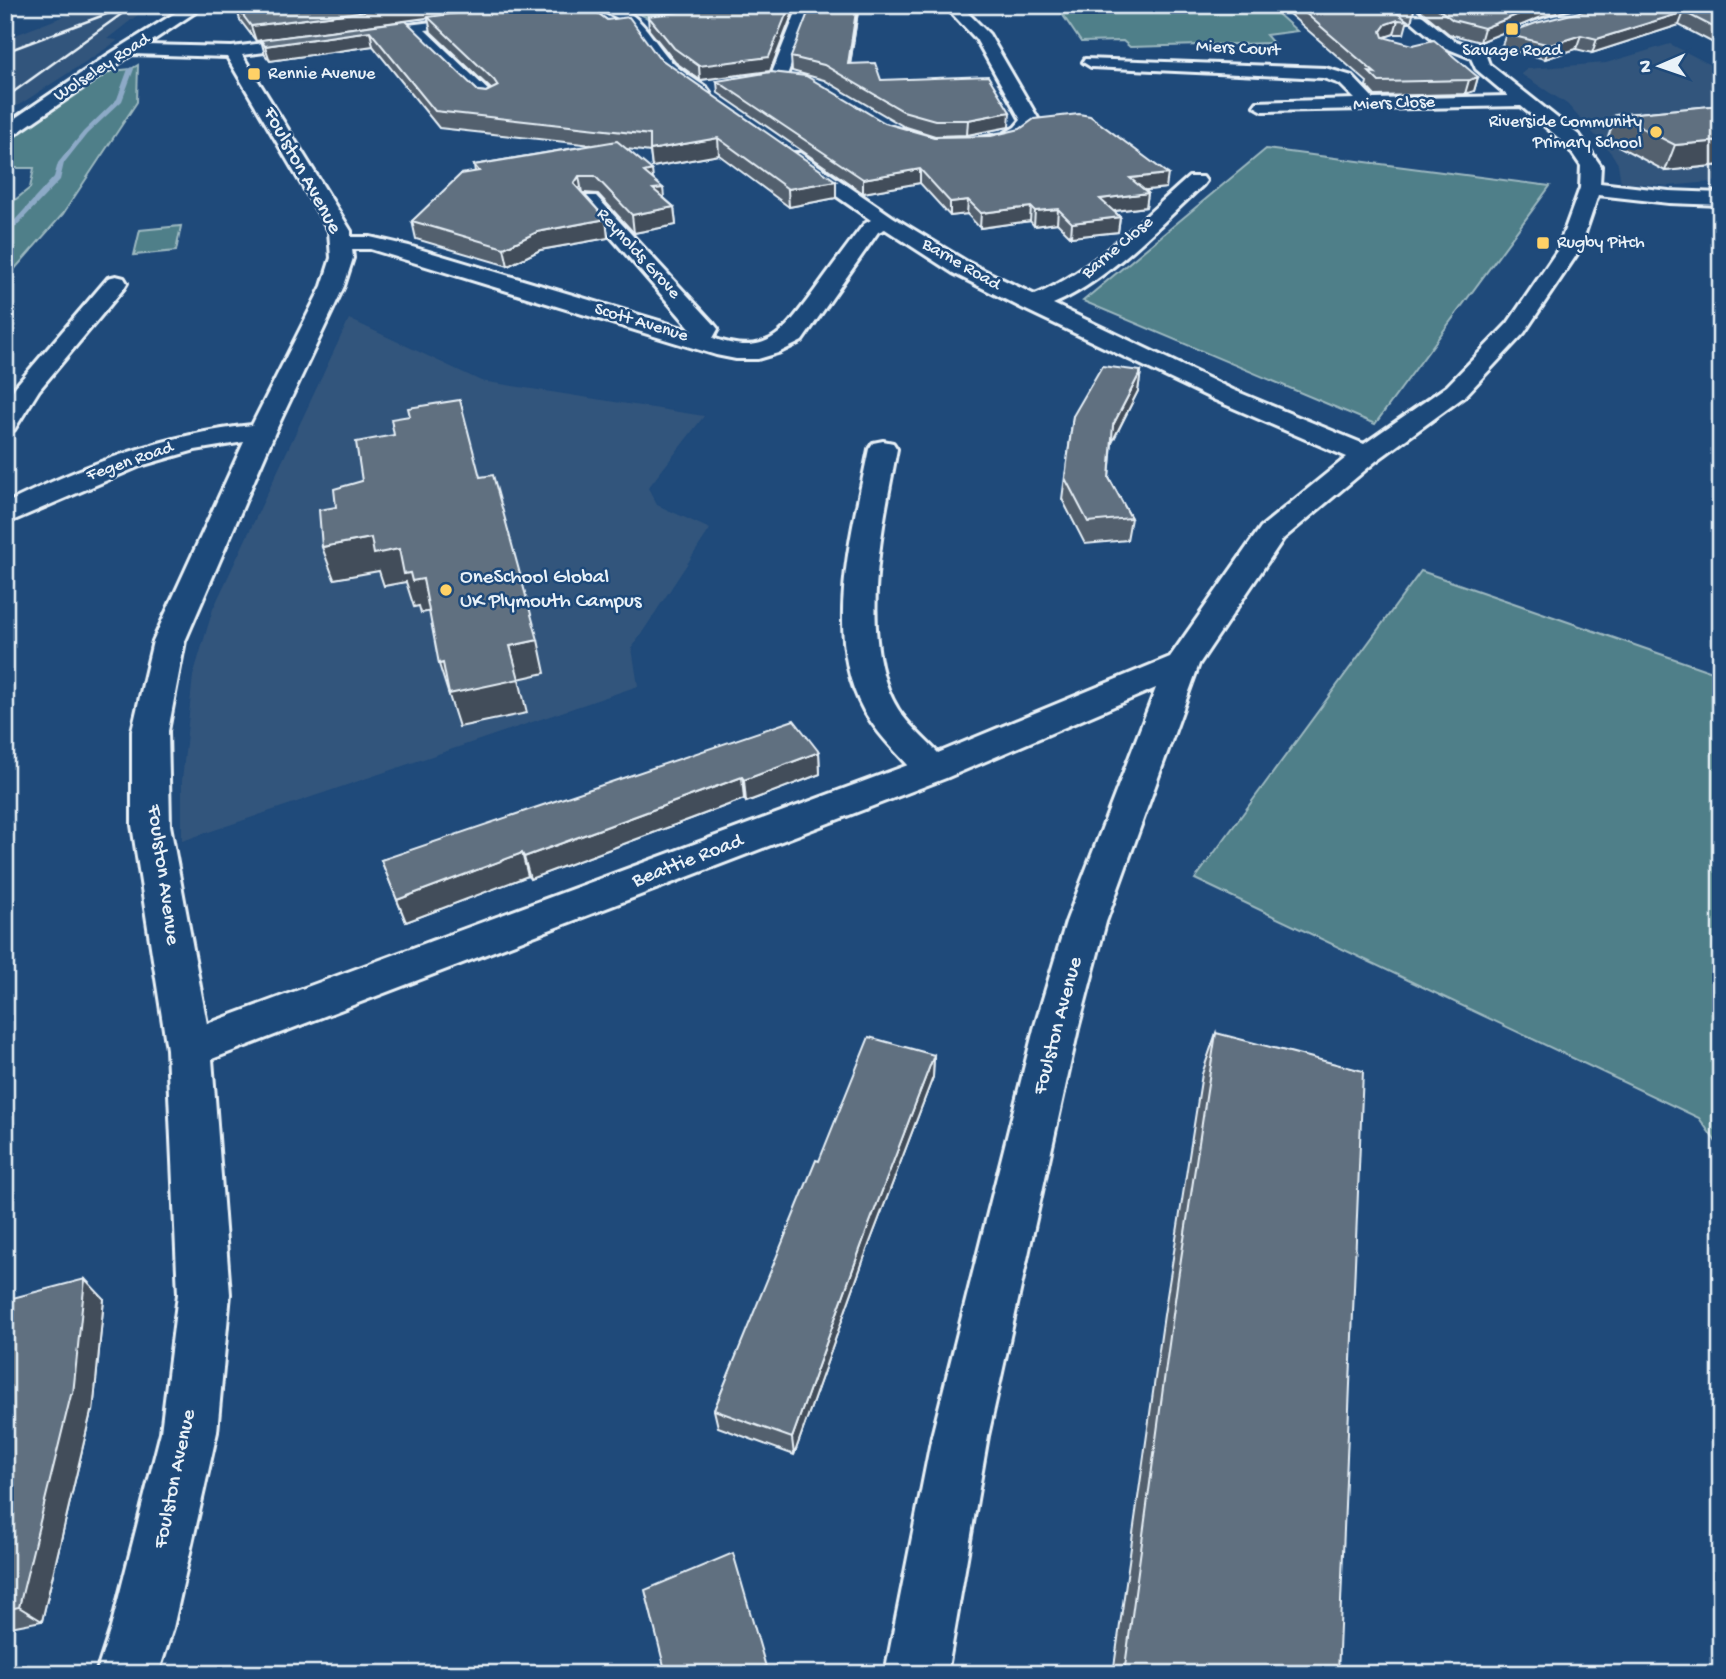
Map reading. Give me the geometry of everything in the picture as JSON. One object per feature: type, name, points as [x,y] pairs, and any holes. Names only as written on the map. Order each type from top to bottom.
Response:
[{"type":"street","name":"Wolseley Road","points":[[5,133],[199,5]]},
{"type":"street","points":[[602,5],[633,21],[667,67],[696,89],[721,95]]},
{"type":"street","points":[[800,79],[772,78],[806,5]]},
{"type":"street","points":[[951,5],[983,37],[1030,120],[1026,129],[1017,135],[960,145]]},
{"type":"street","points":[[1400,5],[1423,37],[1458,49],[1485,48],[1579,16],[1602,5]]},
{"type":"street","points":[[130,49],[232,52],[496,16]]},
{"type":"street","points":[[333,38],[332,28],[342,22]]},
{"type":"street","points":[[414,27],[489,101]]},
{"type":"street","points":[[1485,48],[1482,66],[1573,140],[1591,166],[1590,188],[1669,197],[1721,199]]},
{"type":"street","name":"Foulston Avenue","points":[[127,1674],[142,1628],[189,1432],[204,1294],[190,1049],[151,825],[150,731],[169,641],[262,432],[333,286],[342,258],[340,231],[232,52]]},
{"type":"street","name":"Miers Court","points":[[1091,62],[1325,73],[1338,75],[1346,80],[1371,105]]},
{"type":"street","name":"Miers Close","points":[[1263,106],[1525,101]]},
{"type":"street","name":"Barne Road","points":[[780,147],[886,221],[961,268],[1224,395],[1366,455]]},
{"type":"street","name":"Barne Close","points":[[1032,304],[1066,290],[1121,247],[1196,181]]},
{"type":"street","name":"Foulston Avenue","points":[[916,1674],[960,1436],[1056,1029],[1086,922],[1182,664],[1272,533],[1366,455],[1457,391],[1516,328],[1568,251],[1590,188]]},
{"type":"street","name":"Reynolds Grove","points":[[589,200],[706,329],[699,341]]},
{"type":"street","name":"Scott Avenue","points":[[341,243],[370,243],[401,251],[725,351],[751,353],[775,348],[793,336],[871,228],[886,221]]},
{"type":"street","points":[[5,424],[29,387],[116,283]]},
{"type":"street","name":"Fegen Road","points":[[5,515],[22,494],[152,451],[222,435],[262,432]]},
{"type":"street","points":[[883,449],[859,582],[860,647],[881,710],[933,769]]},
{"type":"street","name":"Beattie Road","points":[[190,1049],[933,769],[1182,664]]},
{"type":"shaded area","points":[[93,5],[172,5],[149,6],[107,39],[117,40],[116,42],[5,114],[5,39]]},
{"type":"shaded area","name":"Riverside Community Primary School","points":[[1670,44],[1721,70],[1721,181],[1668,186],[1621,182],[1618,164],[1612,154],[1567,104],[1521,74],[1527,69],[1606,63]]},
{"type":"shaded area","name":"OneSchool Global UK Plymouth Campus","points":[[349,319],[481,381],[704,416],[648,488],[657,505],[710,529],[632,648],[638,686],[182,841],[182,781],[193,676],[213,609]]},
{"type":"green space","points":[[622,5],[760,5],[660,30],[646,17]]},
{"type":"green space","points":[[1056,5],[1268,5],[1297,31],[1266,35],[1273,43],[1130,47],[1123,41],[1081,42]]},
{"type":"green space","points":[[138,65],[137,102],[63,214],[5,280],[5,208],[30,188],[34,168],[5,168],[5,139],[102,72],[131,69]]},
{"type":"green space","points":[[1266,149],[1550,186],[1375,424],[1083,301]]},
{"type":"green space","points":[[181,226],[176,251],[134,255],[140,230]]},
{"type":"green space","points":[[1421,571],[1721,675],[1721,1149],[1699,1118],[1195,879]]},
{"type":"building","points":[[289,5],[413,5],[251,26],[236,6],[280,9]]},
{"type":"building","points":[[518,5],[587,5],[607,20],[629,17],[658,57],[836,181],[788,189],[718,138],[650,150],[650,135],[435,111],[370,31],[265,46],[261,40],[406,21],[478,91],[486,92],[498,86],[494,80],[428,17]]},
{"type":"building","points":[[733,5],[790,5],[769,57],[699,66],[674,48],[648,16]]},
{"type":"building","points":[[811,5],[857,5],[848,64],[875,63],[881,80],[988,76],[1010,112],[968,120],[935,120],[903,111],[824,65],[791,57]]},
{"type":"building","points":[[1296,5],[1386,5],[1408,21],[1398,20],[1386,24],[1381,31],[1383,37],[1413,45],[1434,40],[1478,77],[1469,80],[1379,82],[1369,72],[1375,73]]},
{"type":"building","points":[[1394,5],[1408,5],[1414,10]]},
{"type":"building","points":[[1433,5],[1541,5],[1484,28],[1453,20]]},
{"type":"building","points":[[1599,5],[1713,5],[1721,10],[1721,31],[1684,12],[1597,39],[1581,35],[1550,45],[1506,34]]},
{"type":"building","points":[[771,72],[806,76],[885,123],[934,137],[991,136],[1020,129],[1034,119],[1079,114],[1090,116],[1168,174],[1130,178],[1148,193],[1100,199],[1120,217],[1072,223],[1058,209],[1035,211],[1031,207],[981,213],[968,200],[950,202],[920,169],[863,179],[717,81]]},
{"type":"building","points":[[1721,105],[1721,141],[1675,145],[1616,115]]},
{"type":"building","points":[[617,141],[652,170],[644,172],[663,188],[653,189],[674,207],[632,215],[595,176],[579,176],[574,184],[606,219],[537,232],[504,248],[412,221],[461,174],[479,171],[474,165]]},
{"type":"building","points":[[1102,366],[1141,371],[1113,425],[1109,478],[1131,518],[1088,522],[1065,478],[1073,416]]},
{"type":"building","points":[[460,400],[480,477],[493,475],[538,640],[510,646],[519,679],[449,694],[443,663],[439,664],[423,579],[412,581],[410,573],[404,574],[399,549],[374,554],[371,538],[322,547],[319,510],[336,507],[334,489],[362,481],[356,442],[394,435],[391,419],[410,416],[408,408]]},
{"type":"building","points":[[794,720],[819,752],[744,780],[742,777],[524,857],[522,853],[397,900],[381,860]]},
{"type":"building","points":[[1216,1033],[1363,1071],[1338,1674],[1124,1674],[1178,1278]]},
{"type":"building","points":[[869,1037],[934,1055],[792,1438],[714,1410]]},
{"type":"building","points":[[85,1279],[73,1394],[19,1607],[5,1610],[5,1300]]},
{"type":"building","points":[[733,1553],[768,1674],[666,1674],[645,1590]]},
{"type":"waterway","points":[[5,236],[57,178],[61,163],[85,133],[120,100],[131,69]]},
{"type":"railway","points":[[5,98],[134,5]]},
{"type":"railway","points":[[5,52],[120,9]]},
{"type":"place","name":"Savage Road","points":[[1512,29]]},
{"type":"place","name":"Rennie Avenue","points":[[254,74]]},
{"type":"place","name":"Riverside Community Primary School","points":[[1656,132]]},
{"type":"place","name":"Rugby Pitch","points":[[1543,243]]},
{"type":"place","name":"OneSchool Global UK Plymouth Campus","points":[[446,590]]}]
